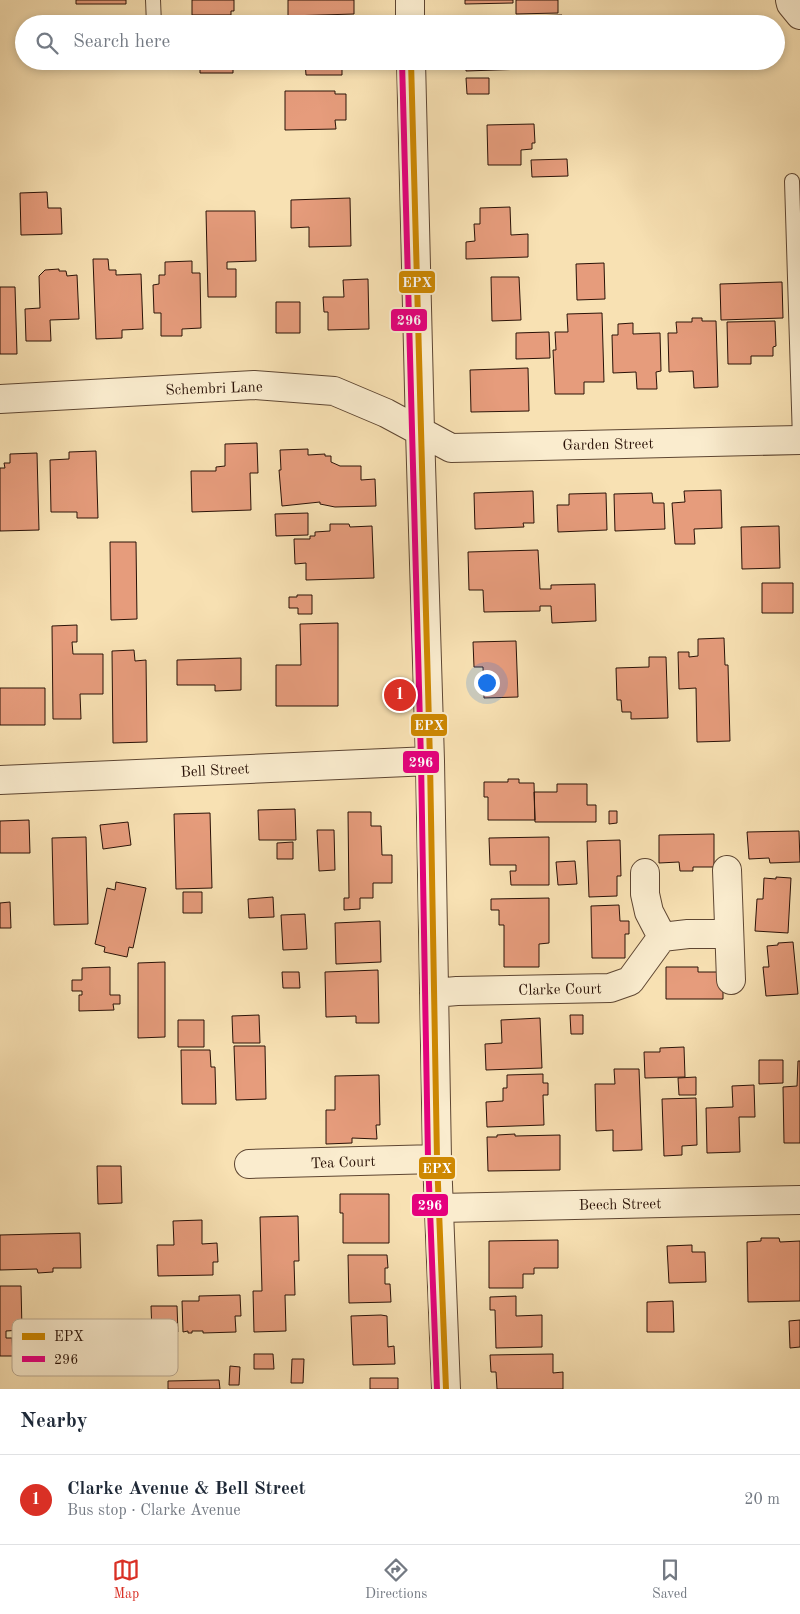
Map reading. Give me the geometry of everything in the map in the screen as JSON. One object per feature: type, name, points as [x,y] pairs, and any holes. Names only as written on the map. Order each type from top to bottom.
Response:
[{"type":"street","points":[[410,0],[410,15]]},
{"type":"street","points":[[790,0],[800,15]]},
{"type":"street","points":[[411,70],[430,761],[437,1159],[446,1389]]},
{"type":"street","name":"Schembri Lane","points":[[0,399],[254,385],[334,391],[386,413],[420,431]]},
{"type":"street","name":"Garden Street","points":[[420,431],[451,448],[800,440]]},
{"type":"street","name":"Bell Street","points":[[0,780],[430,761]]},
{"type":"street","points":[[727,870],[731,980]]},
{"type":"street","points":[[645,873],[645,894],[649,912],[662,937],[688,934],[729,934]]},
{"type":"street","name":"Clarke Court","points":[[434,993],[610,988],[630,981],[662,937]]},
{"type":"street","name":"Tea Court","points":[[249,1164],[437,1159]]},
{"type":"street","name":"Beech Street","points":[[440,1208],[800,1200]]},
{"type":"lane","points":[[153,0],[154,15]]},
{"type":"lane","points":[[792,181],[800,440]]},
{"type":"building","points":[[76,0],[126,0],[126,4],[76,4]]},
{"type":"building","points":[[192,0],[234,0],[234,11],[231,11],[231,15],[192,15]]},
{"type":"building","points":[[288,0],[354,0],[354,14],[288,15]]},
{"type":"building","points":[[465,0],[513,0],[513,3],[465,4]]},
{"type":"building","points":[[516,0],[558,0],[558,13],[516,14]]},
{"type":"building","points":[[200,70],[233,70],[233,73],[200,73]]},
{"type":"building","points":[[306,70],[342,70],[342,75],[306,75]]},
{"type":"building","points":[[466,78],[489,78],[489,94],[467,94]]},
{"type":"building","points":[[285,91],[335,91],[335,94],[346,94],[346,120],[335,120],[336,129],[285,130]]},
{"type":"building","points":[[534,124],[535,143],[532,143],[532,149],[521,150],[521,165],[488,165],[487,125]]},
{"type":"building","points":[[567,159],[568,176],[532,177],[531,160]]},
{"type":"building","points":[[47,192],[48,208],[61,208],[62,234],[21,235],[20,193]]},
{"type":"building","points":[[350,198],[351,246],[309,247],[309,227],[291,228],[291,200]]},
{"type":"building","points":[[510,207],[511,235],[528,234],[528,257],[466,259],[466,242],[475,241],[474,224],[480,224],[480,208]]},
{"type":"building","points":[[206,211],[255,211],[256,261],[227,262],[227,269],[236,269],[236,297],[208,297]]},
{"type":"building","points":[[93,259],[108,259],[109,270],[116,270],[116,275],[141,274],[143,329],[122,330],[122,338],[96,339]]},
{"type":"building","points":[[192,261],[192,273],[200,273],[201,328],[182,329],[182,336],[161,336],[161,313],[154,313],[153,285],[159,284],[159,275],[165,275],[165,262]]},
{"type":"building","points":[[604,263],[605,299],[577,300],[576,264]]},
{"type":"building","points":[[59,269],[59,271],[66,271],[67,276],[77,275],[79,319],[50,320],[51,341],[26,341],[25,309],[40,308],[39,276],[45,270]]},
{"type":"building","points":[[491,277],[519,277],[521,320],[492,321]]},
{"type":"building","points":[[368,279],[369,329],[328,330],[328,312],[324,312],[323,297],[344,297],[343,280]]},
{"type":"building","points":[[782,282],[783,318],[721,320],[720,284]]},
{"type":"building","points":[[0,287],[15,287],[17,354],[0,354]]},
{"type":"building","points":[[276,302],[300,302],[300,333],[276,333]]},
{"type":"building","points":[[602,313],[604,382],[584,382],[584,394],[555,394],[553,350],[556,350],[555,332],[568,332],[567,314]]},
{"type":"building","points":[[692,318],[702,318],[702,321],[716,321],[718,387],[694,388],[693,371],[669,372],[668,333],[677,333],[676,322],[692,322]]},
{"type":"building","points":[[775,321],[776,346],[773,347],[773,356],[751,356],[751,364],[728,364],[727,322]]},
{"type":"building","points":[[633,323],[633,334],[660,333],[661,371],[656,372],[657,389],[637,389],[636,372],[613,373],[612,335],[618,335],[618,324]]},
{"type":"building","points":[[549,332],[550,358],[516,359],[516,333]]},
{"type":"building","points":[[528,368],[529,411],[471,412],[470,370]]},
{"type":"building","points":[[257,443],[258,473],[250,473],[251,510],[192,512],[191,471],[216,471],[216,467],[225,466],[225,444]]},
{"type":"building","points":[[308,449],[308,455],[325,454],[325,456],[331,456],[331,462],[340,466],[361,466],[361,480],[375,479],[376,506],[335,507],[320,504],[320,502],[282,506],[279,470],[281,470],[280,450]]},
{"type":"building","points":[[96,451],[98,518],[77,518],[77,512],[51,512],[50,460],[69,459],[69,452]]},
{"type":"building","points":[[37,453],[39,530],[0,531],[0,468],[5,468],[4,463],[10,463],[10,454]]},
{"type":"building","points":[[721,490],[722,528],[694,529],[695,544],[675,544],[672,503],[685,502],[684,491]]},
{"type":"building","points":[[533,491],[534,523],[523,523],[524,527],[475,529],[474,493]]},
{"type":"building","points":[[606,493],[607,530],[558,532],[557,505],[569,505],[569,494]]},
{"type":"building","points":[[652,493],[653,503],[664,503],[665,529],[615,531],[614,494]]},
{"type":"building","points":[[308,513],[308,535],[276,536],[275,514]]},
{"type":"building","points":[[330,524],[349,524],[350,527],[372,526],[374,578],[306,580],[306,563],[295,564],[294,539],[310,539],[310,536],[315,536],[315,532],[330,531]]},
{"type":"building","points":[[779,526],[780,568],[742,569],[741,527]]},
{"type":"building","points":[[110,542],[136,542],[137,619],[111,620]]},
{"type":"building","points":[[538,550],[540,589],[551,589],[551,585],[595,584],[596,621],[552,623],[551,606],[540,606],[540,611],[484,612],[483,590],[469,590],[468,552]]},
{"type":"building","points":[[762,583],[793,583],[793,613],[762,613]]},
{"type":"building","points":[[297,595],[312,595],[312,614],[298,614],[298,608],[289,608],[289,597],[297,597]]},
{"type":"building","points":[[338,623],[338,706],[276,706],[276,665],[301,665],[300,624]]},
{"type":"building","points":[[77,625],[77,642],[72,642],[73,654],[103,654],[103,694],[80,694],[81,719],[53,719],[52,626]]},
{"type":"building","points":[[724,638],[725,665],[728,665],[730,741],[697,742],[696,688],[679,689],[678,652],[689,652],[689,657],[698,656],[698,639]]},
{"type":"building","points":[[516,641],[518,697],[484,698],[483,667],[474,667],[473,642]]},
{"type":"building","points":[[134,650],[135,661],[146,660],[147,742],[113,743],[112,651]]},
{"type":"building","points":[[649,657],[666,657],[668,718],[631,719],[631,712],[622,712],[621,700],[617,700],[616,668],[649,667]]},
{"type":"building","points":[[241,658],[241,690],[215,691],[215,685],[177,685],[177,660]]},
{"type":"building","points":[[0,688],[45,688],[45,725],[0,725]]},
{"type":"building","points":[[508,779],[519,779],[519,783],[534,783],[535,820],[488,820],[488,797],[484,797],[484,782],[508,782]]},
{"type":"building","points":[[557,784],[587,784],[587,805],[596,805],[596,822],[535,822],[534,792],[557,792]]},
{"type":"building","points":[[295,809],[296,840],[259,840],[258,810]]},
{"type":"building","points":[[609,811],[617,811],[617,823],[609,824]]},
{"type":"building","points":[[348,812],[371,812],[371,826],[381,826],[382,855],[392,855],[392,883],[373,883],[373,898],[360,898],[360,909],[344,910],[344,898],[349,898]]},
{"type":"building","points":[[210,813],[212,888],[176,889],[174,814]]},
{"type":"building","points":[[29,820],[30,853],[0,853],[0,821]]},
{"type":"building","points":[[128,822],[131,845],[103,849],[100,825]]},
{"type":"building","points":[[317,830],[334,830],[335,870],[319,871]]},
{"type":"building","points":[[799,831],[800,862],[770,863],[769,858],[749,859],[747,832]]},
{"type":"building","points":[[714,834],[714,867],[693,867],[693,871],[680,871],[679,862],[659,863],[659,835]]},
{"type":"building","points":[[86,837],[88,924],[54,925],[52,838]]},
{"type":"building","points":[[549,837],[549,885],[511,885],[510,871],[516,871],[516,865],[490,865],[489,838]]},
{"type":"building","points":[[620,840],[621,876],[617,876],[617,896],[589,897],[587,841]]},
{"type":"building","points":[[293,842],[293,859],[277,859],[277,843]]},
{"type":"building","points":[[575,861],[577,884],[558,885],[556,862]]},
{"type":"building","points":[[776,877],[791,878],[788,933],[755,931],[757,899],[763,899],[764,878],[776,879]]},
{"type":"building","points":[[116,882],[146,888],[133,948],[129,947],[127,957],[104,952],[105,947],[95,944],[107,888],[115,890]]},
{"type":"building","points":[[183,892],[202,892],[202,913],[183,913]]},
{"type":"building","points":[[273,897],[274,917],[249,918],[248,899]]},
{"type":"building","points":[[549,898],[549,943],[539,944],[539,967],[504,967],[504,925],[499,925],[499,910],[491,910],[491,899]]},
{"type":"building","points":[[10,902],[11,928],[0,928],[0,903]]},
{"type":"building","points":[[619,905],[620,921],[629,921],[629,934],[625,934],[625,958],[592,958],[591,906]]},
{"type":"building","points":[[305,914],[307,949],[283,950],[281,915]]},
{"type":"building","points":[[380,921],[381,962],[336,964],[335,923]]},
{"type":"building","points":[[793,942],[798,994],[766,996],[763,967],[769,967],[767,946]]},
{"type":"building","points":[[165,962],[165,1037],[138,1038],[138,963]]},
{"type":"building","points":[[110,967],[110,995],[120,995],[120,1004],[113,1004],[114,1010],[79,1011],[79,995],[82,995],[82,991],[72,991],[72,980],[82,980],[82,968]]},
{"type":"building","points":[[666,967],[698,967],[698,972],[723,972],[723,999],[666,999]]},
{"type":"building","points":[[378,970],[379,1023],[356,1023],[356,1016],[326,1017],[325,972]]},
{"type":"building","points":[[282,972],[299,972],[300,988],[283,988]]},
{"type":"building","points":[[259,1015],[260,1043],[233,1043],[232,1016]]},
{"type":"building","points":[[570,1015],[583,1015],[583,1034],[571,1034]]},
{"type":"building","points":[[540,1018],[542,1068],[486,1070],[485,1044],[502,1043],[501,1020]]},
{"type":"building","points":[[178,1020],[204,1020],[204,1047],[178,1047]]},
{"type":"building","points":[[234,1046],[265,1046],[266,1099],[236,1100]]},
{"type":"building","points":[[684,1047],[685,1077],[645,1078],[644,1052],[660,1052],[660,1048]]},
{"type":"building","points":[[181,1050],[210,1050],[211,1067],[215,1067],[216,1104],[182,1104]]},
{"type":"building","points":[[759,1060],[783,1060],[783,1083],[759,1084]]},
{"type":"building","points":[[798,1061],[800,1061],[800,1143],[784,1143],[783,1087],[797,1086]]},
{"type":"building","points":[[614,1069],[639,1069],[642,1150],[613,1151],[613,1130],[596,1131],[595,1084],[615,1084]]},
{"type":"building","points":[[543,1074],[543,1083],[548,1083],[548,1095],[543,1095],[544,1125],[487,1127],[486,1102],[503,1101],[503,1088],[507,1088],[507,1075]]},
{"type":"building","points":[[379,1075],[380,1125],[376,1125],[377,1139],[352,1138],[352,1143],[326,1144],[326,1110],[335,1110],[335,1076]]},
{"type":"building","points":[[696,1077],[696,1095],[679,1095],[678,1078]]},
{"type":"building","points":[[754,1085],[755,1117],[739,1117],[740,1152],[707,1153],[706,1108],[733,1107],[732,1086]]},
{"type":"building","points":[[696,1098],[697,1145],[682,1146],[682,1155],[664,1156],[662,1099]]},
{"type":"building","points":[[515,1134],[515,1136],[560,1135],[560,1170],[488,1171],[487,1137]]},
{"type":"building","points":[[97,1166],[121,1166],[122,1203],[98,1204]]},
{"type":"building","points":[[340,1194],[389,1194],[389,1243],[343,1243],[343,1213],[340,1213]]},
{"type":"building","points":[[298,1216],[299,1261],[294,1261],[295,1295],[285,1295],[286,1331],[254,1332],[253,1291],[262,1291],[260,1217]]},
{"type":"building","points":[[202,1220],[202,1244],[217,1243],[218,1262],[213,1262],[213,1275],[158,1276],[157,1245],[174,1245],[173,1221]]},
{"type":"building","points":[[80,1233],[81,1268],[53,1268],[53,1272],[38,1273],[37,1269],[0,1270],[0,1235]]},
{"type":"building","points":[[761,1238],[779,1238],[780,1242],[800,1241],[800,1301],[748,1302],[747,1242],[761,1241]]},
{"type":"building","points":[[558,1240],[558,1268],[534,1268],[534,1274],[523,1274],[523,1288],[489,1288],[489,1241]]},
{"type":"building","points":[[692,1245],[692,1252],[705,1252],[706,1282],[669,1283],[667,1246]]},
{"type":"building","points":[[348,1255],[387,1255],[388,1268],[385,1268],[385,1284],[390,1284],[391,1302],[349,1303]]},
{"type":"building","points":[[0,1286],[21,1286],[22,1319],[12,1319],[12,1331],[6,1331],[6,1338],[12,1338],[12,1356],[0,1356]]},
{"type":"building","points":[[240,1295],[241,1316],[235,1316],[236,1332],[183,1332],[182,1301],[199,1301],[199,1296]]},
{"type":"building","points":[[516,1296],[516,1316],[542,1315],[542,1347],[496,1348],[495,1310],[490,1310],[490,1297]]},
{"type":"building","points":[[673,1301],[674,1332],[647,1332],[647,1302]]},
{"type":"building","points":[[151,1306],[177,1306],[178,1319],[151,1319]]},
{"type":"building","points":[[351,1316],[387,1316],[388,1347],[394,1346],[395,1364],[353,1365]]},
{"type":"building","points":[[800,1320],[800,1347],[790,1348],[789,1321]]},
{"type":"building","points":[[254,1354],[273,1354],[274,1369],[254,1369]]},
{"type":"building","points":[[553,1354],[553,1373],[563,1372],[563,1389],[497,1389],[496,1372],[491,1372],[490,1355]]},
{"type":"building","points":[[292,1359],[304,1359],[303,1383],[291,1383]]},
{"type":"building","points":[[230,1366],[240,1367],[239,1385],[229,1385]]},
{"type":"building","points":[[370,1378],[398,1378],[398,1389],[370,1389]]},
{"type":"building","points":[[219,1380],[220,1389],[168,1389],[168,1381]]},
{"type":"transit line","name":"296","points":[[402,70],[421,761],[428,1159],[437,1389]]},
{"type":"transit line","name":"EPX","points":[[411,70],[430,761],[437,1159],[446,1389]]},
{"type":"place","name":"Clarke Avenue & Bell Street","points":[[400,695]]}]
